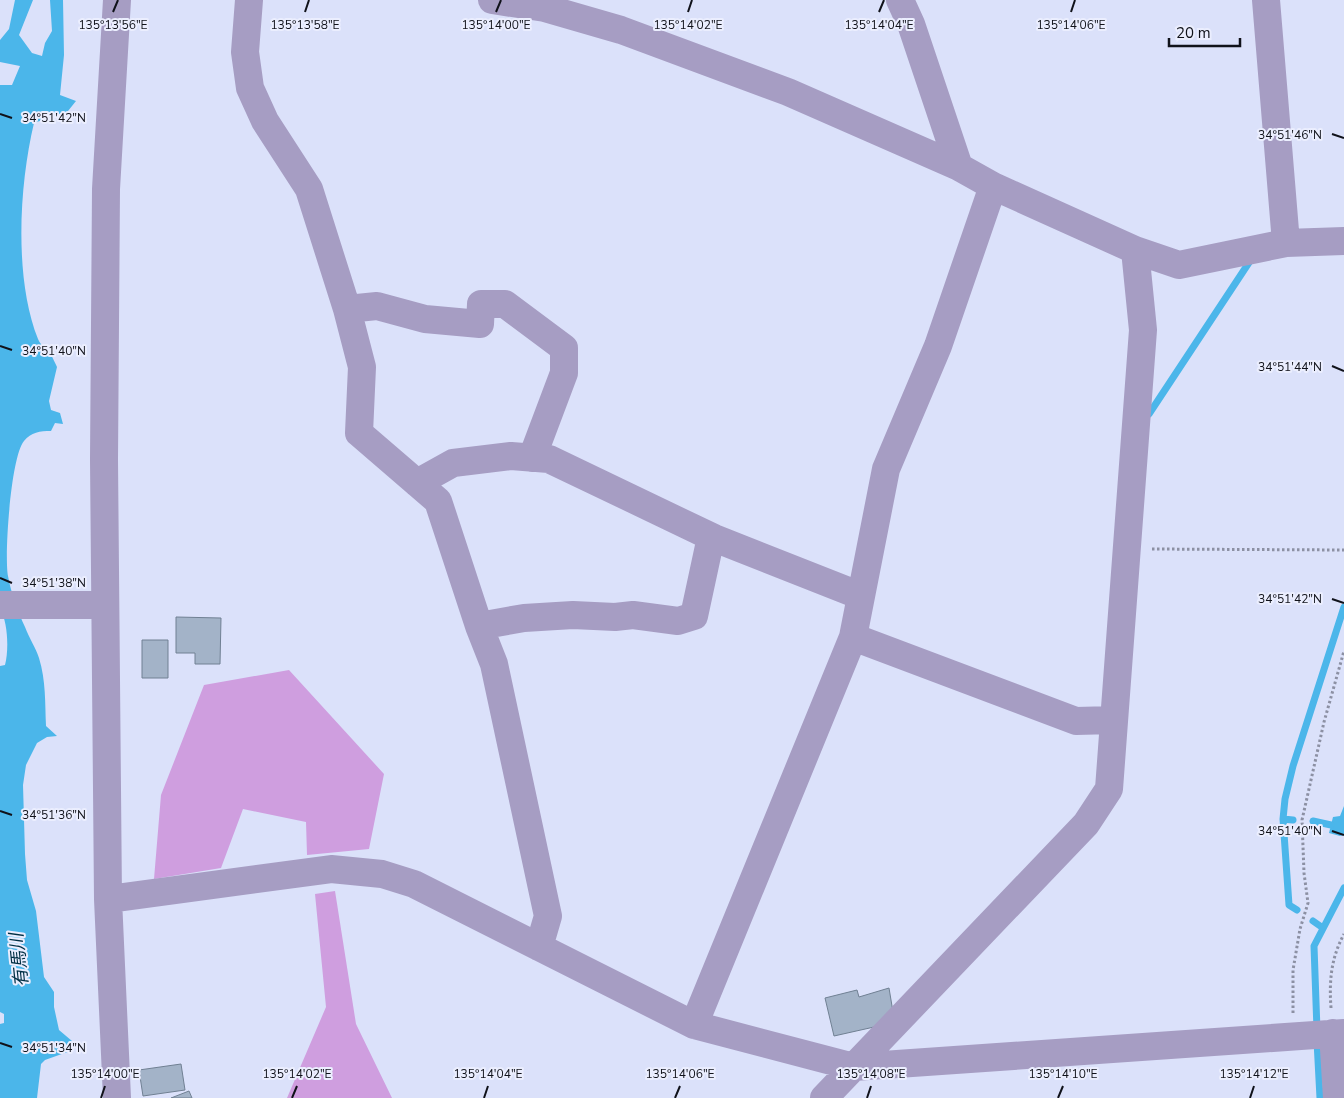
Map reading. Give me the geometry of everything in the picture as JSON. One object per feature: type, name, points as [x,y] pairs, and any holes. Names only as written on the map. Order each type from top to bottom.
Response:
[{"type":"street","points":[[117,0],[106,189],[97,605],[117,1098]]},
{"type":"street","points":[[249,0],[245,52],[250,88],[265,121],[309,190],[347,309],[362,367],[359,433],[438,501],[479,626],[494,664],[548,916],[539,947]]},
{"type":"street","points":[[492,0],[545,8],[622,30],[788,92],[959,167],[993,186],[1135,250],[1179,265],[1286,243],[1344,241]]},
{"type":"street","points":[[900,0],[911,24],[959,167]]},
{"type":"street","points":[[1266,0],[1286,243]]},
{"type":"street","points":[[694,1025],[853,637],[886,470],[938,346],[993,186]]},
{"type":"street","points":[[824,1098],[1086,824],[1109,789],[1107,721],[1126,549],[1143,330],[1135,250]]},
{"type":"street","points":[[347,309],[378,306],[425,319],[480,324],[481,304],[505,304],[538,327],[564,348],[564,373],[532,458]]},
{"type":"street","points":[[417,483],[453,463],[511,456],[549,459],[711,537],[861,596]]},
{"type":"street","points":[[479,626],[524,618],[573,615],[615,617],[633,615],[678,622],[694,616],[711,537]]},
{"type":"street","points":[[0,605],[97,605]]},
{"type":"street","points":[[853,637],[1076,721],[1107,721]]},
{"type":"street","points":[[108,898],[331,869],[382,874],[414,884],[694,1025],[854,1067],[1338,1033],[1337,1098]]},
{"type":"path","points":[[1126,549],[1344,550]]},
{"type":"path","points":[[1292,1036],[1293,970],[1300,929],[1308,903],[1304,873],[1302,820],[1324,722],[1344,651]]},
{"type":"path","points":[[1338,1033],[1329,980],[1336,950],[1344,934]]},
{"type":"shaded area","points":[[289,670],[384,774],[369,849],[307,855],[306,822],[243,809],[221,868],[154,879],[161,795],[204,685]]},
{"type":"shaded area","points":[[335,891],[356,1024],[392,1098],[287,1098],[326,1007],[315,894]]},
{"type":"water","name":"有馬川","points":[[15,0],[33,0],[19,35],[32,53],[42,56],[45,43],[52,31],[50,0],[63,0],[64,55],[60,95],[76,101],[68,111],[34,123],[29,148],[22,203],[21,232],[25,289],[30,315],[38,339],[50,353],[57,367],[49,401],[51,410],[60,413],[63,424],[55,423],[51,431],[33,434],[24,441],[19,450],[12,485],[7,548],[8,576],[13,596],[22,621],[38,654],[43,675],[46,726],[57,736],[47,737],[37,743],[26,765],[23,785],[25,854],[27,880],[36,911],[44,977],[54,992],[54,1007],[59,1030],[72,1041],[73,1050],[45,1060],[41,1064],[37,1098],[0,1098],[0,1024],[4,1023],[4,1014],[0,1012],[0,666],[5,665],[7,644],[5,621],[0,609],[0,85],[12,85],[20,66],[0,62],[0,40],[9,29]]},
{"type":"water","points":[[1344,806],[1344,835],[1340,836],[1329,833],[1333,817],[1340,816]]},
{"type":"building","points":[[176,617],[221,618],[220,664],[195,664],[195,653],[176,653]]},
{"type":"building","points":[[142,640],[168,640],[168,678],[142,678]]},
{"type":"building","points":[[889,988],[894,1018],[883,1025],[834,1036],[825,998],[857,990],[859,997]]},
{"type":"building","points":[[181,1064],[185,1090],[143,1096],[139,1070]]},
{"type":"building","points":[[189,1091],[192,1098],[171,1098]]},
{"type":"waterway","points":[[1149,414],[1252,258]]},
{"type":"waterway","points":[[1297,910],[1289,905],[1283,819],[1285,799],[1293,766],[1344,607]]},
{"type":"waterway","points":[[1283,819],[1293,820]]},
{"type":"waterway","points":[[1313,821],[1331,825]]},
{"type":"waterway","points":[[1317,1030],[1314,946],[1344,888]]},
{"type":"waterway","points":[[1313,921],[1323,928]]},
{"type":"waterway","points":[[1317,1041],[1320,1098]]}]
